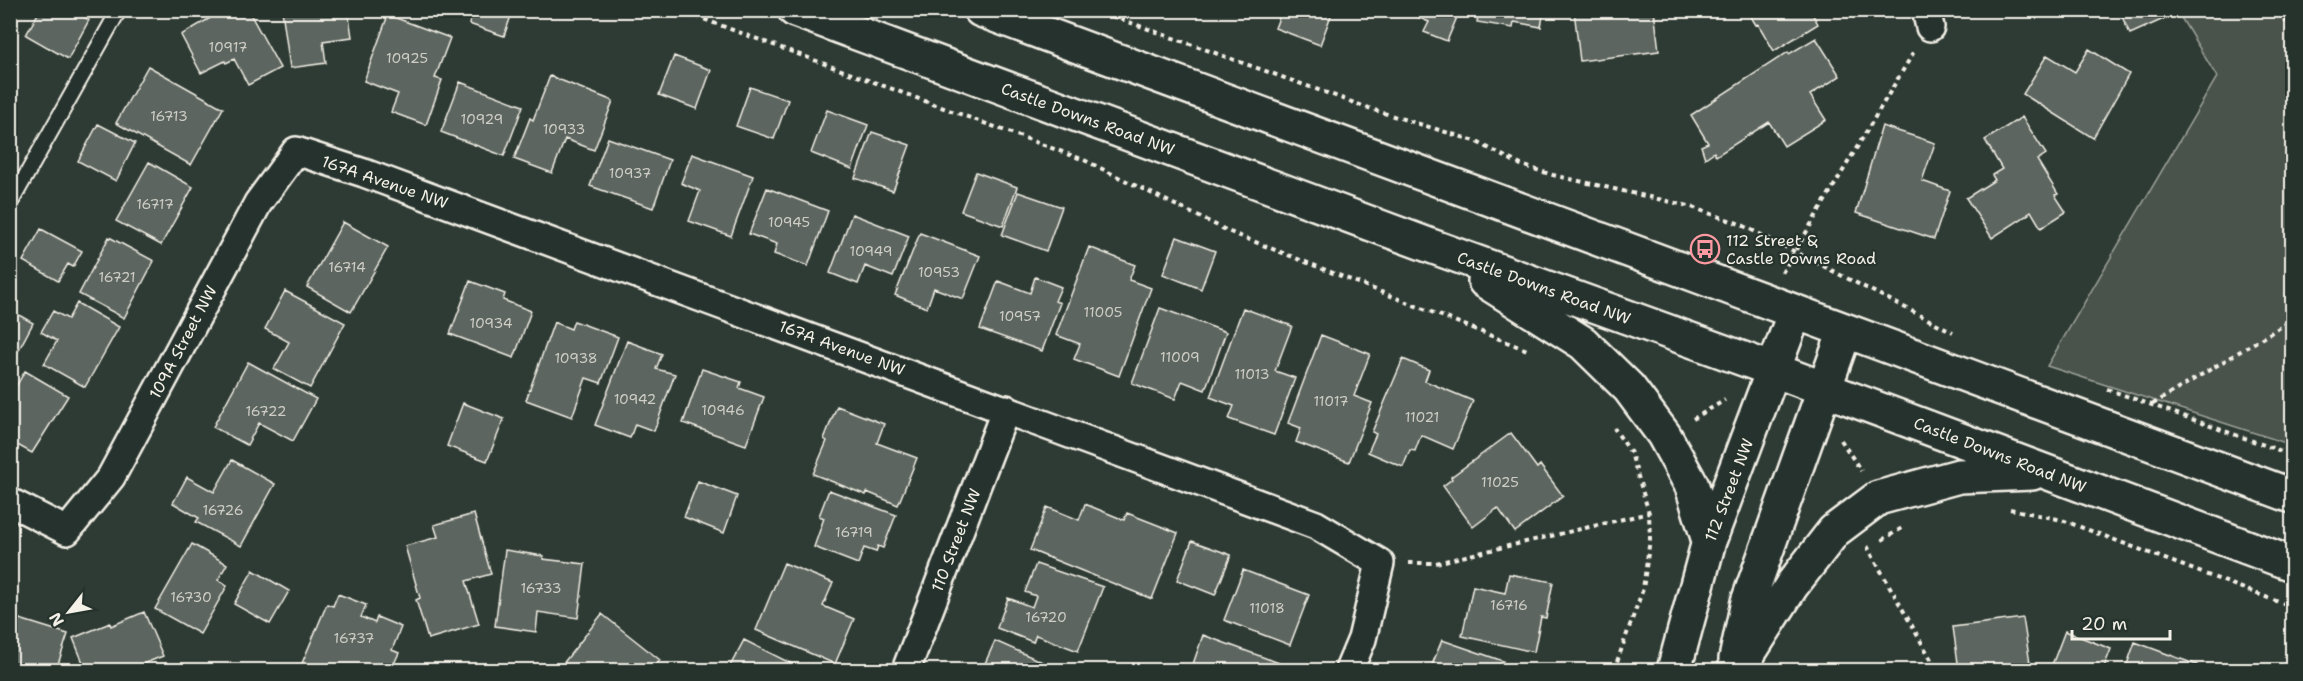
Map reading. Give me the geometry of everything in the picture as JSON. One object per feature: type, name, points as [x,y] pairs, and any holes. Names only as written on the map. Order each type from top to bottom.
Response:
[{"type":"main road","name":"Castle Downs Road NW","points":[[795,10],[1431,246],[1774,370],[2292,564]]},
{"type":"main road","points":[[981,10],[2292,496]]},
{"type":"main road","points":[[1431,246],[1583,343],[1629,388],[1664,435],[1692,486],[1709,542]]},
{"type":"main road","name":"112 Street NW","points":[[1674,670],[1709,542],[1795,312]]},
{"type":"main road","points":[[1736,670],[1748,602],[1845,331]]},
{"type":"main road","points":[[1736,670],[1792,585],[1834,531],[1878,498],[1959,476],[2046,473]]},
{"type":"street","name":"167A Avenue NW","points":[[296,151],[376,177],[1316,525],[1380,563]]},
{"type":"street","name":"109A Street NW","points":[[10,502],[67,531],[111,477],[258,203],[296,151]]},
{"type":"street","name":"110 Street NW","points":[[906,670],[1006,409]]},
{"type":"street","points":[[1349,670],[1362,639],[1380,563]]},
{"type":"lane","points":[[10,204],[119,10]]},
{"type":"path","points":[[679,10],[1084,160],[1230,231],[1533,352]]},
{"type":"path","points":[[1095,10],[1377,111],[1475,141],[1521,165],[1553,175],[1689,206],[1740,224],[1958,334]]},
{"type":"path","points":[[2282,10],[2292,41]]},
{"type":"path","points":[[1779,276],[1928,19]]},
{"type":"path","points":[[2152,404],[2292,320]]},
{"type":"path","points":[[2099,386],[2292,454]]},
{"type":"path","points":[[1687,422],[1726,399]]},
{"type":"path","points":[[1612,425],[1631,453],[1649,513],[1650,539],[1643,589],[1614,670]]},
{"type":"path","points":[[1839,436],[1862,473]]},
{"type":"path","points":[[2006,508],[2062,520],[2292,607]]},
{"type":"path","points":[[1380,563],[1436,562],[1649,513]]},
{"type":"path","points":[[1907,526],[1868,548],[1937,670]]},
{"type":"shaded area","points":[[2177,11],[2292,11],[2292,445],[2047,366],[2217,77]]},
{"type":"building","points":[[40,10],[72,10],[89,20],[68,59],[26,35]]},
{"type":"building","points":[[224,10],[248,10],[280,68],[248,85],[234,59],[201,73],[181,35]]},
{"type":"building","points":[[282,10],[348,10],[352,37],[323,41],[326,63],[290,68]]},
{"type":"building","points":[[474,10],[513,10],[504,36],[469,24]]},
{"type":"building","points":[[1282,10],[1333,10],[1320,45],[1275,28]]},
{"type":"building","points":[[1401,10],[1460,10],[1447,41],[1424,32],[1429,22]]},
{"type":"building","points":[[1479,10],[1544,10],[1541,27],[1514,22],[1513,28],[1477,22]]},
{"type":"building","points":[[1574,10],[1654,10],[1659,51],[1580,61]]},
{"type":"building","points":[[1747,10],[1810,10],[1818,24],[1774,51]]},
{"type":"building","points":[[2119,10],[2166,10],[2168,17],[2130,34]]},
{"type":"building","points":[[388,15],[450,38],[435,78],[442,80],[426,125],[391,112],[398,94],[364,81]]},
{"type":"building","points":[[1816,38],[1840,76],[1810,95],[1826,120],[1784,146],[1769,122],[1716,156],[1714,152],[1705,158],[1701,146],[1708,143],[1691,115],[1788,52],[1789,54]]},
{"type":"building","points":[[2089,49],[2129,74],[2093,138],[2023,94],[2047,55],[2075,72]]},
{"type":"building","points":[[674,56],[711,70],[697,109],[659,95]]},
{"type":"building","points":[[148,66],[223,108],[191,165],[116,123]]},
{"type":"building","points":[[550,76],[613,101],[594,150],[565,139],[552,173],[514,159],[530,118],[533,120]]},
{"type":"building","points":[[460,82],[523,106],[504,156],[441,132]]},
{"type":"building","points":[[750,87],[788,100],[774,139],[736,126]]},
{"type":"building","points":[[827,110],[868,125],[852,169],[811,153]]},
{"type":"building","points":[[2022,117],[2046,154],[2037,160],[2066,212],[2041,228],[2031,211],[1992,238],[1966,198],[1995,180],[1992,175],[2002,169],[1985,140]]},
{"type":"building","points":[[98,124],[135,143],[116,181],[78,161]]},
{"type":"building","points":[[1882,126],[1935,143],[1922,181],[1950,191],[1934,239],[1856,213]]},
{"type":"building","points":[[872,132],[910,145],[893,191],[855,178]]},
{"type":"building","points":[[608,138],[670,160],[653,208],[590,186]]},
{"type":"building","points":[[692,154],[753,176],[731,236],[689,221],[700,191],[681,183]]},
{"type":"building","points":[[149,162],[193,187],[161,245],[116,221]]},
{"type":"building","points":[[976,172],[1017,187],[1003,226],[961,211]]},
{"type":"building","points":[[767,188],[828,211],[808,266],[774,254],[777,244],[749,234]]},
{"type":"building","points":[[1018,192],[1062,207],[1046,251],[1002,235]]},
{"type":"building","points":[[852,214],[909,236],[893,277],[865,266],[858,284],[830,273]]},
{"type":"building","points":[[343,222],[388,247],[351,312],[307,287]]},
{"type":"building","points":[[41,229],[82,251],[73,267],[68,264],[58,281],[23,261]]},
{"type":"building","points":[[920,233],[980,256],[963,299],[934,288],[927,308],[895,295]]},
{"type":"building","points":[[109,237],[154,261],[124,318],[79,294]]},
{"type":"building","points":[[1177,237],[1215,251],[1201,289],[1163,274]]},
{"type":"building","points":[[1089,247],[1135,265],[1129,280],[1151,288],[1119,376],[1074,359],[1080,344],[1056,335]]},
{"type":"building","points":[[1035,277],[1061,287],[1055,301],[1060,303],[1042,351],[980,329],[998,281],[1030,293]]},
{"type":"building","points":[[470,281],[505,294],[503,300],[531,311],[514,358],[450,334]]},
{"type":"building","points":[[285,291],[345,323],[310,388],[274,369],[289,342],[265,329]]},
{"type":"building","points":[[77,303],[119,327],[85,387],[44,364],[57,341],[41,332],[53,311],[68,319]]},
{"type":"building","points":[[1160,308],[1226,332],[1205,390],[1182,381],[1175,399],[1132,383]]},
{"type":"building","points":[[1243,308],[1292,326],[1275,371],[1295,378],[1274,435],[1229,419],[1234,406],[1210,397]]},
{"type":"building","points":[[10,310],[33,323],[16,355],[10,352]]},
{"type":"building","points":[[574,321],[618,337],[601,383],[586,378],[572,417],[526,400],[554,322],[571,329]]},
{"type":"building","points":[[1321,335],[1370,354],[1354,396],[1372,403],[1349,462],[1296,442],[1301,428],[1288,423]]},
{"type":"building","points":[[627,341],[662,354],[656,369],[675,374],[654,431],[635,424],[630,438],[595,425]]},
{"type":"building","points":[[1403,359],[1429,370],[1425,381],[1473,401],[1453,449],[1421,435],[1415,451],[1410,450],[1403,467],[1368,452],[1376,434],[1372,432]]},
{"type":"building","points":[[248,362],[316,399],[293,441],[259,423],[247,445],[213,427]]},
{"type":"building","points":[[702,369],[741,382],[739,388],[764,397],[746,445],[683,423]]},
{"type":"building","points":[[25,371],[68,396],[32,453],[10,441],[10,397]]},
{"type":"building","points":[[463,403],[504,419],[487,461],[447,446]]},
{"type":"building","points":[[837,406],[884,424],[877,443],[917,458],[898,505],[813,474],[827,441],[824,439]]},
{"type":"building","points":[[1511,433],[1537,468],[1540,465],[1563,496],[1515,532],[1498,508],[1473,527],[1443,486],[1452,479],[1451,477]]},
{"type":"building","points":[[232,460],[275,484],[241,546],[196,522],[199,518],[173,503],[187,477],[214,492]]},
{"type":"building","points":[[698,481],[737,496],[724,533],[684,517]]},
{"type":"building","points":[[829,490],[896,515],[883,548],[878,546],[876,552],[864,548],[858,564],[814,547],[824,518],[819,516]]},
{"type":"building","points":[[1085,504],[1124,520],[1127,513],[1178,533],[1152,599],[1030,550],[1047,507],[1079,520]]},
{"type":"building","points":[[474,514],[491,574],[466,581],[479,624],[428,639],[416,600],[420,598],[405,546],[438,537],[434,525]]},
{"type":"building","points":[[1192,541],[1231,555],[1215,595],[1177,580]]},
{"type":"building","points":[[192,544],[227,564],[218,580],[227,586],[200,634],[155,609]]},
{"type":"building","points":[[505,550],[543,556],[543,559],[585,564],[578,618],[538,612],[536,632],[495,626]]},
{"type":"building","points":[[784,563],[833,583],[823,606],[854,619],[835,664],[756,630]]},
{"type":"building","points":[[1036,564],[1103,587],[1078,651],[1036,635],[1033,642],[997,628],[1008,598],[1032,607],[1036,596],[1025,592]]},
{"type":"building","points":[[253,570],[289,591],[270,624],[234,604]]},
{"type":"building","points":[[1243,570],[1309,595],[1290,645],[1224,620]]},
{"type":"building","points":[[1509,574],[1553,582],[1546,618],[1541,617],[1534,652],[1462,636],[1473,586],[1505,593]]},
{"type":"building","points":[[338,594],[366,605],[361,617],[375,623],[377,617],[401,627],[392,650],[399,653],[391,670],[307,670],[300,668],[327,604],[333,606]]},
{"type":"building","points":[[144,612],[163,656],[128,670],[86,670],[73,638]]},
{"type":"building","points":[[602,614],[660,660],[651,670],[622,670],[616,665],[612,670],[558,670]]},
{"type":"building","points":[[10,616],[68,634],[56,670],[10,670]]},
{"type":"building","points":[[2023,618],[2031,670],[1959,670],[1953,627]]},
{"type":"building","points":[[2065,631],[2111,649],[2103,670],[2050,670]]},
{"type":"building","points":[[1203,635],[1279,663],[1277,670],[1191,670]]},
{"type":"building","points":[[744,640],[804,670],[728,670]]},
{"type":"building","points":[[1442,640],[1503,661],[1500,670],[1430,670]]},
{"type":"building","points":[[995,641],[1045,663],[1041,670],[982,670]]},
{"type":"building","points":[[2135,642],[2197,665],[2195,670],[2125,670]]},
{"type":"place","name":"112 Street & Castle Downs Road","points":[[1705,249]]}]
